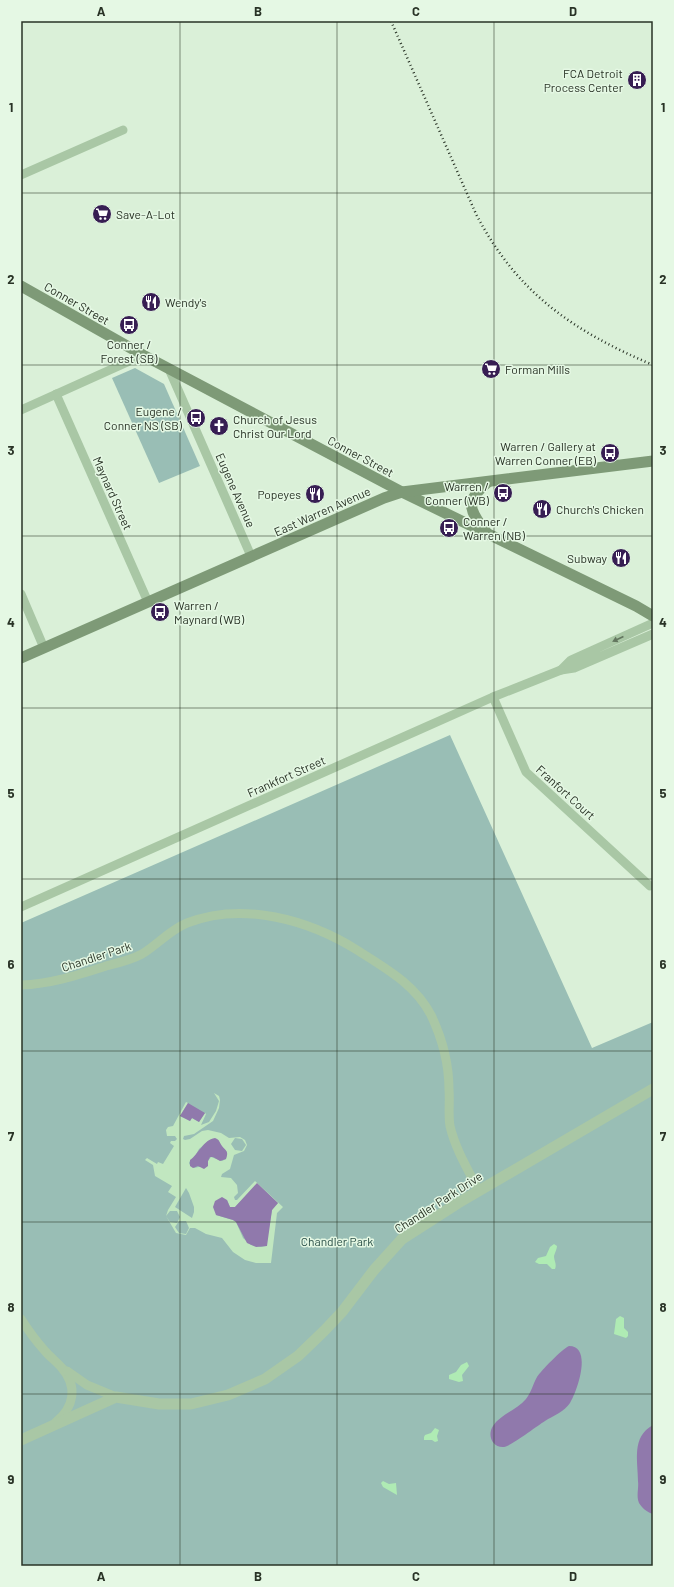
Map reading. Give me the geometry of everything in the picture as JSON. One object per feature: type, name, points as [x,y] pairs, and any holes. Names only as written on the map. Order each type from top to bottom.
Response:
[{"type":"main road","name":"Conner Street","points":[[21,286],[143,355],[402,492],[636,606],[653,616]]},
{"type":"main road","name":"East Warren Avenue","points":[[21,658],[384,498],[402,492],[653,461]]},
{"type":"main road","points":[[488,481],[473,496],[472,503],[476,519],[488,534]]},
{"type":"street","points":[[21,175],[123,130]]},
{"type":"street","points":[[21,410],[143,355]]},
{"type":"street","name":"Eugene Avenue","points":[[169,369],[251,556]]},
{"type":"street","name":"Maynard Street","points":[[56,394],[148,602]]},
{"type":"street","points":[[21,594],[44,648]]},
{"type":"street","points":[[561,670],[572,660],[653,623]]},
{"type":"street","points":[[561,670],[574,668],[653,634]]},
{"type":"street","name":"Frankfort Street","points":[[21,907],[493,697],[561,670]]},
{"type":"street","name":"Franfort Court","points":[[493,697],[526,772],[650,886]]},
{"type":"street","name":"Chandler Park","points":[[21,985],[59,981],[136,957],[181,926],[211,917],[236,914],[273,917],[290,920],[326,933],[344,942],[402,979],[412,988],[432,1017],[444,1051],[448,1070],[450,1123],[453,1138],[478,1191]]},
{"type":"street","name":"Chandler Park Drive","points":[[116,1398],[159,1404],[191,1404],[228,1395],[265,1379],[288,1364],[320,1336],[342,1312],[387,1255],[402,1240],[438,1215],[653,1089]]},
{"type":"street","points":[[21,1319],[42,1348],[61,1367],[71,1383],[72,1399],[65,1415],[50,1427]]},
{"type":"street","points":[[61,1367],[86,1385],[116,1398]]},
{"type":"street","points":[[21,1440],[116,1398]]},
{"type":"green space","points":[[135,368],[164,384],[200,466],[159,483],[112,378]]},
{"type":"green space","name":"Chandler Park","points":[[450,735],[592,1048],[653,1022],[653,1566],[21,1566],[21,923]]},
{"type":"sand","points":[[554,1244],[557,1246],[554,1256],[556,1266],[555,1269],[552,1269],[547,1264],[539,1264],[535,1262],[538,1258],[546,1256],[550,1247]]},
{"type":"sand","points":[[620,1316],[624,1318],[624,1328],[628,1332],[628,1336],[626,1338],[614,1334],[616,1319]]},
{"type":"sand","points":[[467,1362],[469,1366],[462,1375],[463,1381],[459,1382],[449,1379],[449,1375],[456,1372],[461,1365]]},
{"type":"sand","points":[[435,1428],[439,1430],[437,1436],[438,1441],[435,1442],[432,1440],[424,1440],[425,1435],[431,1433]]},
{"type":"sand","points":[[383,1481],[389,1484],[396,1483],[397,1495],[383,1487],[381,1483]]},
{"type":"shaded area","points":[[214,1093],[219,1096],[220,1100],[219,1108],[213,1121],[194,1134],[184,1136],[183,1139],[190,1139],[202,1131],[208,1130],[221,1133],[229,1138],[240,1137],[245,1140],[247,1145],[244,1151],[234,1155],[230,1169],[222,1174],[221,1177],[231,1178],[237,1185],[238,1193],[234,1197],[235,1200],[237,1200],[255,1181],[283,1207],[277,1213],[271,1263],[256,1263],[245,1260],[233,1252],[222,1238],[206,1234],[195,1228],[190,1228],[186,1235],[176,1233],[166,1216],[176,1197],[168,1192],[172,1186],[155,1176],[153,1165],[145,1160],[147,1158],[157,1164],[158,1162],[163,1164],[174,1146],[170,1143],[171,1141],[175,1141],[177,1139],[175,1136],[167,1136],[166,1130],[168,1127],[173,1126],[186,1102],[188,1103],[180,1116],[190,1121],[192,1118],[199,1122],[205,1113],[206,1114],[201,1125],[209,1122],[216,1111],[219,1101]],"holes":[[[235,1138],[242,1139],[246,1145],[242,1151],[235,1150],[231,1144]],[[218,1140],[227,1152],[226,1159],[222,1161],[211,1157],[208,1161],[208,1165],[194,1168],[189,1164],[189,1162],[194,1158],[199,1149],[208,1141]],[[257,1184],[278,1203],[272,1210],[266,1246],[261,1247],[251,1245],[243,1238],[236,1222],[216,1215],[227,1200],[230,1207],[235,1207]],[[186,1188],[194,1207],[192,1218],[175,1207]],[[170,1211],[177,1211],[180,1217],[177,1223],[170,1222],[166,1216]],[[179,1221],[186,1221],[189,1228],[186,1234],[179,1233],[175,1227]]]},
{"type":"shaded area","points":[[188,1103],[205,1113],[199,1122],[192,1118],[190,1121],[180,1116]]},
{"type":"shaded area","points":[[215,1138],[219,1140],[227,1151],[226,1159],[220,1161],[210,1157],[208,1166],[204,1169],[198,1166],[193,1168],[190,1166],[190,1160],[207,1142]]},
{"type":"shaded area","points":[[257,1183],[278,1203],[272,1210],[267,1246],[256,1247],[247,1243],[236,1222],[216,1215],[213,1207],[215,1201],[222,1197],[227,1200],[230,1207],[235,1207]]},
{"type":"shaded area","points":[[569,1346],[576,1348],[580,1353],[582,1361],[579,1380],[568,1406],[507,1446],[500,1447],[496,1445],[492,1440],[490,1433],[493,1426],[500,1418],[526,1399],[539,1374]]},
{"type":"shaded area","points":[[653,1425],[653,1514],[643,1508],[638,1500],[637,1450],[641,1436]]},
{"type":"railway","points":[[391,21],[476,214],[492,242],[510,266],[529,288],[573,323],[597,338],[653,365]]},
{"type":"place","name":"FCA Detroit Process Center","points":[[637,80]]},
{"type":"place","name":"Save-A-Lot","points":[[102,214]]},
{"type":"place","name":"Wendy's","points":[[151,302]]},
{"type":"place","name":"Conner / Forest (SB)","points":[[129,325]]},
{"type":"place","name":"Forman Mills","points":[[491,369]]},
{"type":"place","name":"Eugene / Conner NS (SB)","points":[[196,418]]},
{"type":"place","name":"Church of Jesus Christ Our Lord","points":[[219,426]]},
{"type":"place","name":"Warren / Gallery at Warren Conner (EB)","points":[[610,453]]},
{"type":"place","name":"Warren / Conner (WB)","points":[[503,493]]},
{"type":"place","name":"Popeyes","points":[[315,494]]},
{"type":"place","name":"Church's Chicken","points":[[542,509]]},
{"type":"place","name":"Conner / Warren (NB)","points":[[449,528]]},
{"type":"place","name":"Subway","points":[[621,558]]},
{"type":"place","name":"Warren / Maynard (WB)","points":[[160,612]]}]
